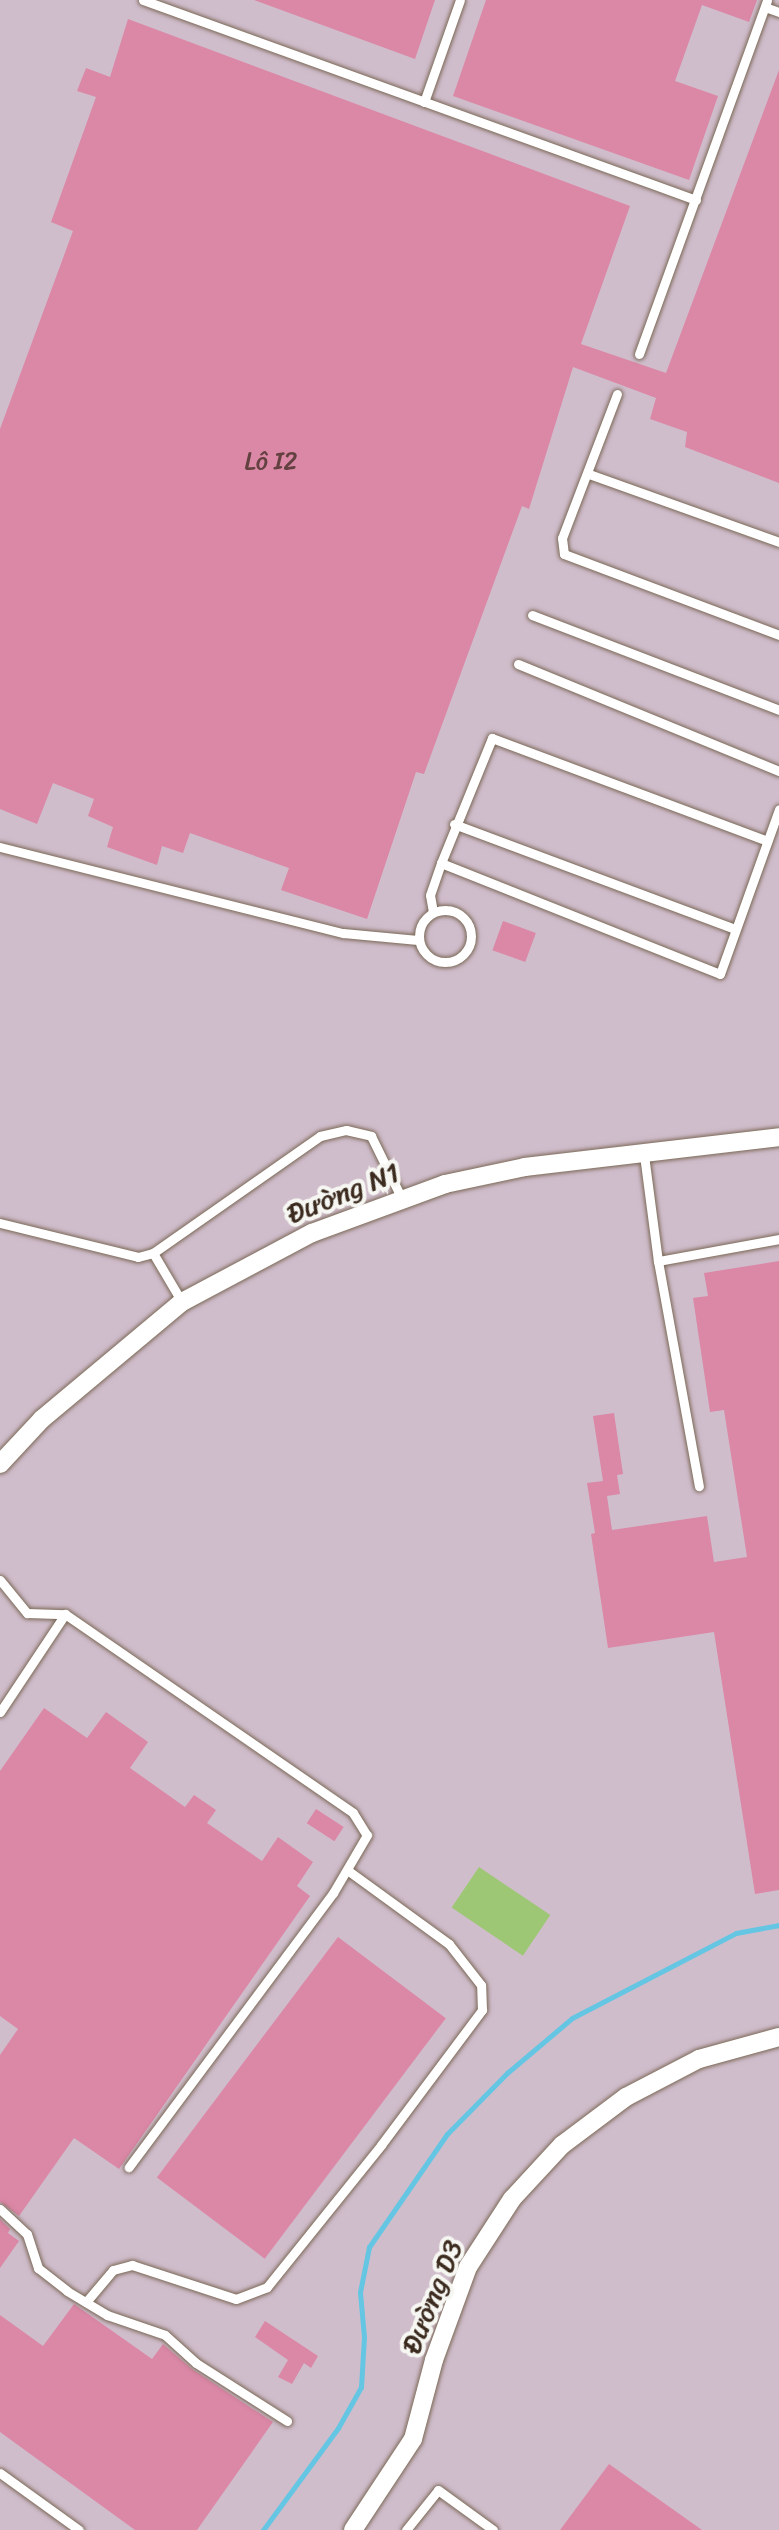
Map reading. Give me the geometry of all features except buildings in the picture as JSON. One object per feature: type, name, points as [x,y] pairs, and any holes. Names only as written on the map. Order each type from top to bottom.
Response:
[{"type":"street","name":"Đường N1","points":[[0,1464],[42,1419],[182,1302],[312,1233],[445,1184],[525,1167],[779,1137]]},
{"type":"street","name":"Đường D3","points":[[353,2530],[413,2439],[434,2360],[468,2267],[512,2199],[562,2145],[626,2097],[699,2059],[779,2037]]},
{"type":"lane","points":[[143,0],[696,200]]},
{"type":"lane","points":[[424,102],[460,0]]},
{"type":"lane","points":[[639,354],[766,4],[779,12]]},
{"type":"lane","points":[[617,394],[562,538],[564,554],[779,635]]},
{"type":"lane","points":[[589,474],[779,542]]},
{"type":"lane","points":[[532,615],[779,710]]},
{"type":"lane","points":[[518,664],[779,771]]},
{"type":"lane","points":[[433,912],[430,895],[454,824],[492,738],[767,841]]},
{"type":"lane","points":[[441,863],[720,974],[779,809]]},
{"type":"lane","points":[[454,824],[735,929]]},
{"type":"lane","points":[[0,847],[343,933],[418,940]]},
{"type":"lane","points":[[450,910],[464,918],[471,933],[468,949],[456,961],[440,963],[425,954],[418,940],[421,923],[433,912],[450,910]]},
{"type":"lane","points":[[0,1223],[138,1257],[153,1253],[320,1136],[346,1130],[371,1136],[402,1199]]},
{"type":"lane","points":[[644,1155],[658,1261],[699,1486]]},
{"type":"lane","points":[[658,1261],[779,1239]]},
{"type":"lane","points":[[153,1253],[182,1302]]},
{"type":"lane","points":[[0,1580],[27,1613],[65,1614],[353,1813],[367,1835],[347,1870],[129,2167]]},
{"type":"lane","points":[[0,1712],[65,1614]]},
{"type":"lane","points":[[86,2302],[113,2270],[132,2265],[236,2299],[267,2287],[381,2145],[482,2010],[481,1985],[449,1944],[347,1870]]},
{"type":"lane","points":[[0,2209],[27,2234],[38,2268],[86,2302],[135,2327],[165,2335],[196,2363],[287,2421]]},
{"type":"lane","points":[[0,2473],[79,2530]]},
{"type":"lane","points":[[406,2530],[438,2490],[493,2530]]},
{"type":"shaded area","points":[[0,0],[779,0],[779,2530],[0,2530]]},
{"type":"green space","points":[[479,1867],[550,1915],[523,1956],[452,1908]]},
{"type":"waterway","points":[[263,2530],[338,2428],[361,2387],[364,2337],[360,2292],[369,2247],[447,2134],[507,2073],[572,2018],[736,1933],[779,1925]]}]
